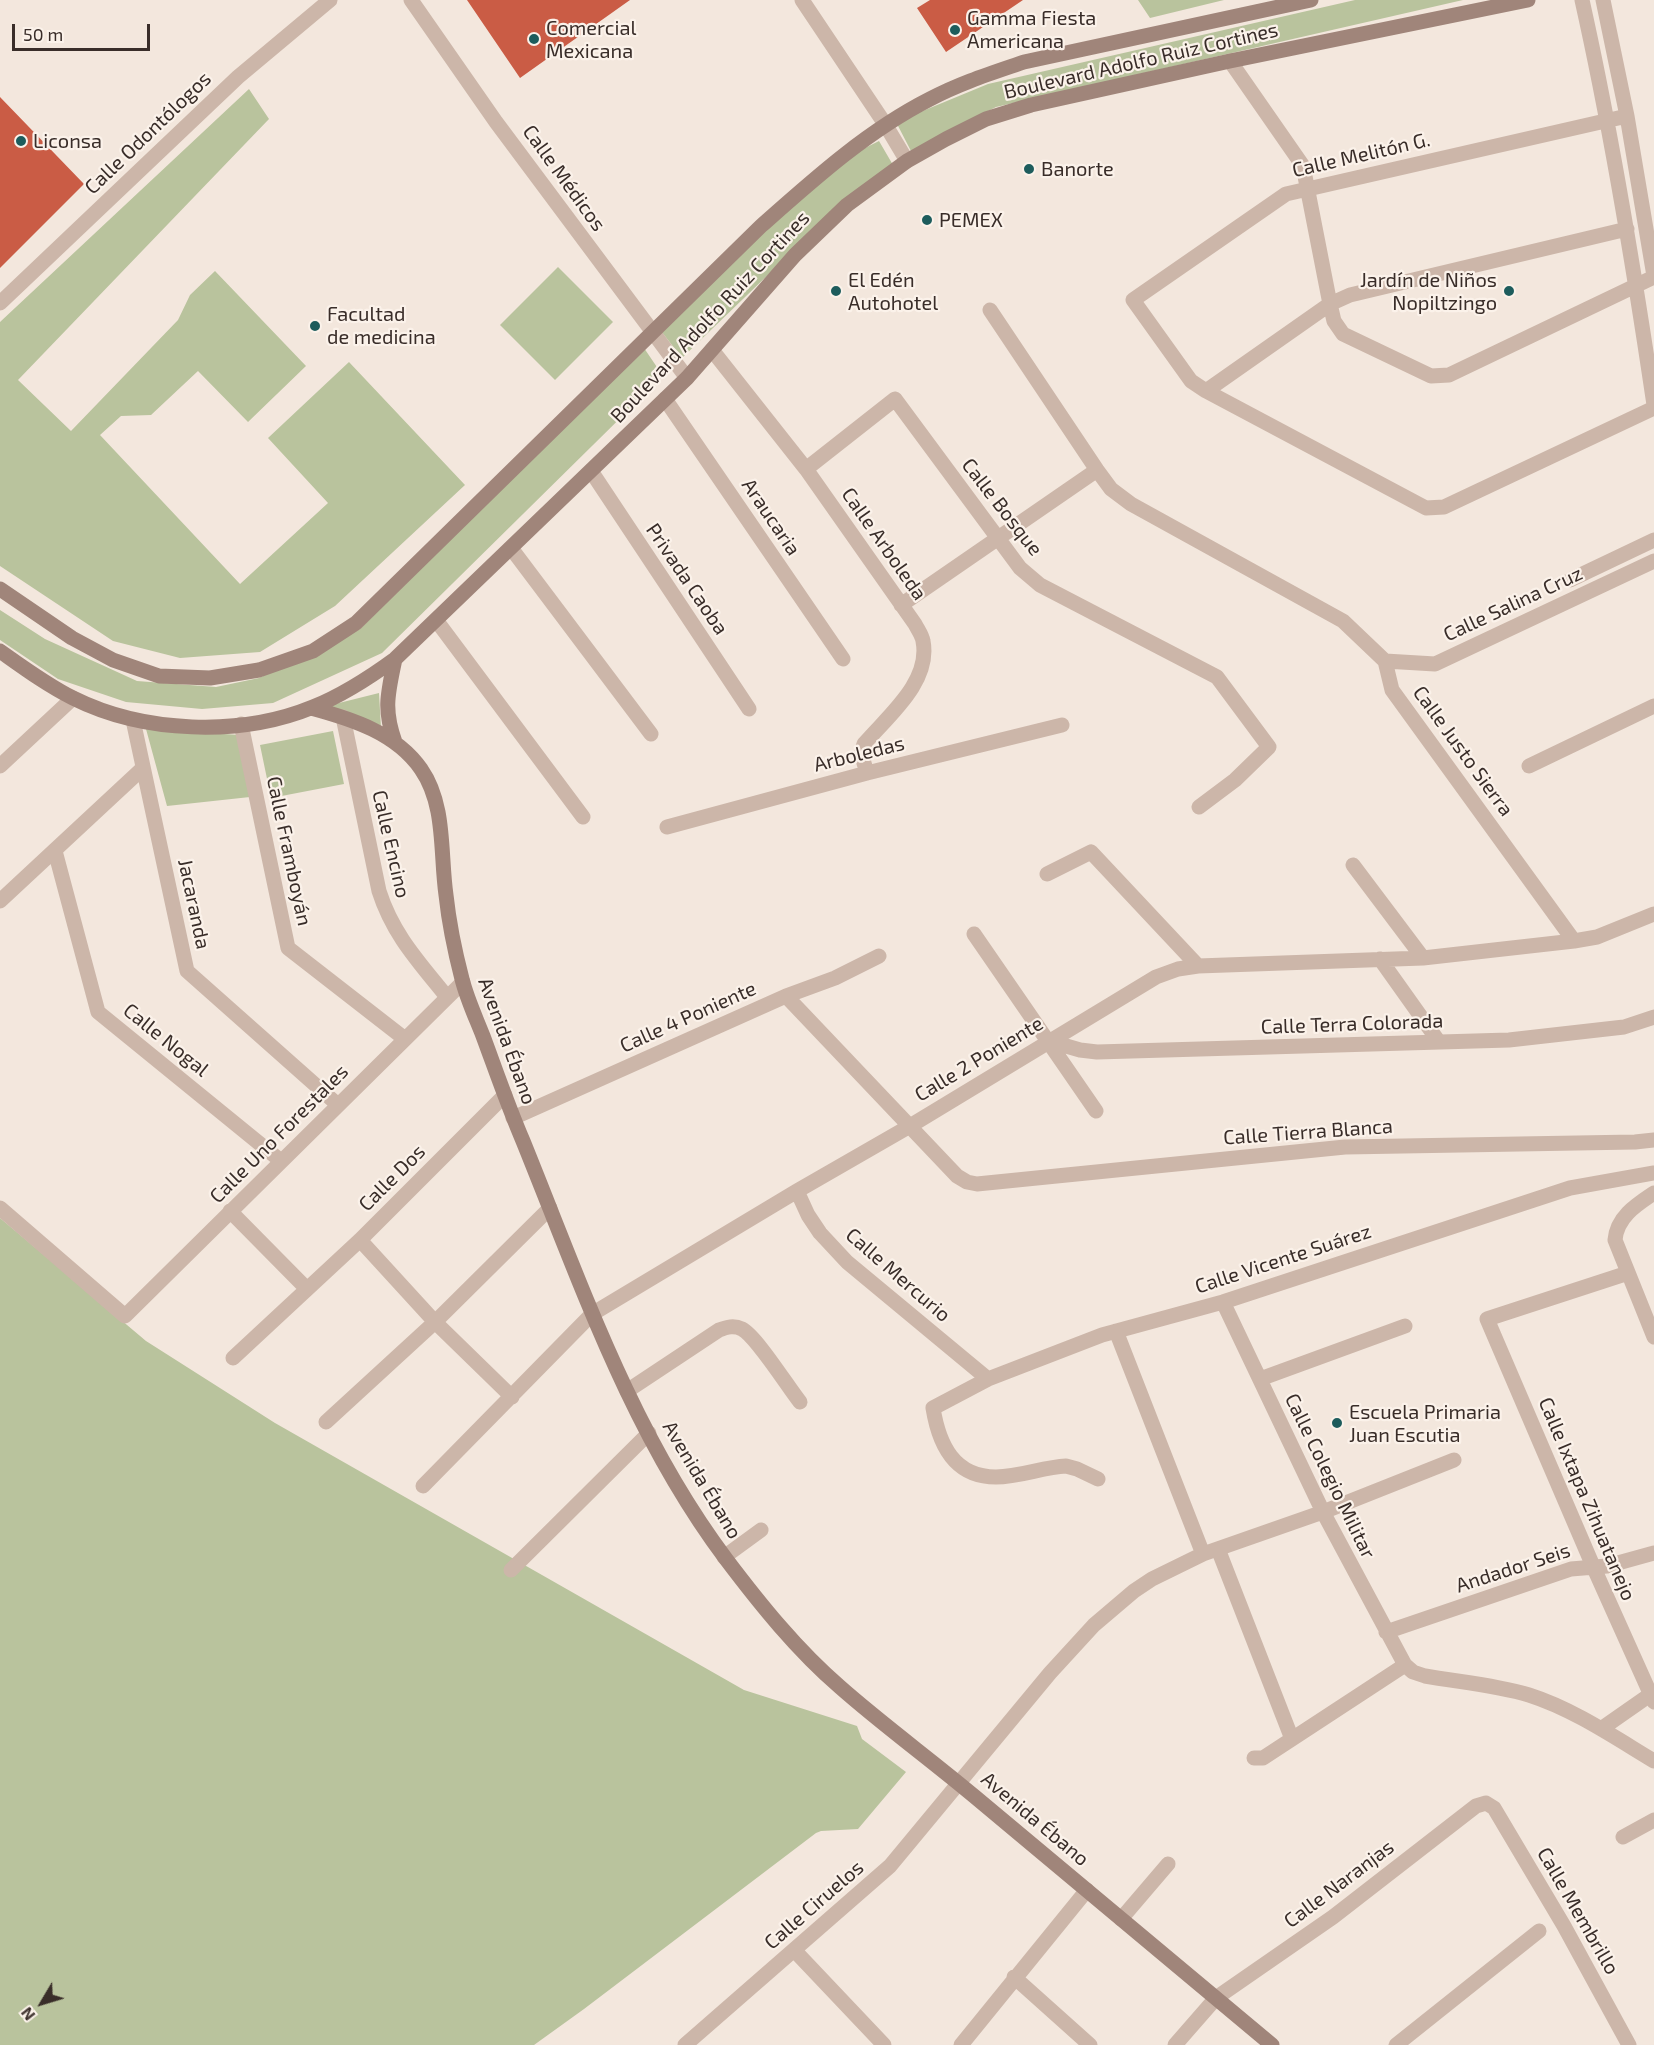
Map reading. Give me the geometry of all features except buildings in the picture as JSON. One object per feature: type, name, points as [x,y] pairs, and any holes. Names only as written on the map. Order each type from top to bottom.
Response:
[{"type":"main road","name":"Boulevard Adolfo Ruiz Cortines","points":[[0,589],[72,638],[113,660],[159,676],[210,678],[259,670],[313,651],[356,623],[761,226],[821,173],[885,124],[930,98],[1024,62],[1311,0]]},
{"type":"main road","name":"Boulevard Adolfo Ruiz Cortines","points":[[0,651],[39,679],[73,698],[133,720],[202,727],[278,718],[311,708],[342,694],[395,659],[687,378],[795,255],[847,205],[907,161],[946,139],[998,116],[1031,105],[1230,61],[1528,0]]},
{"type":"main road","name":"Avenida Ébano","points":[[395,659],[387,705],[388,723],[395,742]]},
{"type":"main road","name":"Avenida Ébano","points":[[311,708],[343,717],[395,742],[422,770],[431,786],[437,805],[446,894],[463,982],[513,1118],[592,1314],[627,1390],[679,1488],[724,1557],[767,1611],[839,1687],[1272,2045]]},
{"type":"street","name":"Calle Odontólogos","points":[[0,303],[238,77],[330,0]]},
{"type":"street","name":"Calle Médicos","points":[[411,0],[496,122],[687,378]]},
{"type":"street","points":[[802,0],[907,161]]},
{"type":"street","points":[[1582,0],[1608,120],[1627,229],[1654,406],[1444,507],[1426,508],[1206,391],[1330,304],[1350,295],[1627,229]]},
{"type":"street","points":[[1230,61],[1303,165],[1334,321],[1343,334],[1431,376],[1449,375],[1654,277],[1627,116],[1603,0]]},
{"type":"street","name":"Calle Melitón G.","points":[[1206,391],[1191,381],[1133,300],[1286,194],[1627,116]]},
{"type":"street","name":"Calle Justo Sierra","points":[[990,310],[1111,489],[1131,504],[1343,621],[1384,662],[1392,690],[1575,941]]},
{"type":"street","name":"Calle Arboleda","points":[[712,350],[806,469],[923,639],[924,655],[920,673],[908,694],[864,744],[861,753],[867,773]]},
{"type":"street","name":"Araucaria","points":[[665,399],[843,659]]},
{"type":"street","name":"Calle Bosque","points":[[806,469],[895,399],[997,540],[1020,568],[1040,585],[1217,676],[1269,747],[1235,780],[1199,807]]},
{"type":"street","points":[[901,605],[1096,470]]},
{"type":"street","name":"Privada Caoba","points":[[591,471],[749,709]]},
{"type":"street","name":"Calle Salina Cruz","points":[[1570,580],[1654,540]]},
{"type":"street","points":[[511,548],[651,734]]},
{"type":"street","name":"Calle Salina Cruz","points":[[1384,662],[1435,664],[1654,561]]},
{"type":"street","points":[[436,620],[584,817]]},
{"type":"street","points":[[0,766],[73,698]]},
{"type":"street","points":[[1529,766],[1654,706]]},
{"type":"street","name":"Calle Encino","points":[[343,717],[378,891],[385,912],[396,933],[447,997]]},
{"type":"street","name":"Jacaranda","points":[[133,720],[187,971],[338,1105]]},
{"type":"street","name":"Calle Framboyán","points":[[241,724],[288,948],[405,1039]]},
{"type":"street","name":"Arboledas","points":[[667,827],[867,773],[1062,725]]},
{"type":"street","points":[[0,901],[143,768]]},
{"type":"street","name":"Calle Nogal","points":[[55,851],[98,1012],[281,1161]]},
{"type":"street","points":[[1047,874],[1091,852],[1198,966]]},
{"type":"street","points":[[1353,865],[1423,958]]},
{"type":"street","name":"Calle 2 Poniente","points":[[423,1486],[592,1314],[1156,977],[1178,969],[1198,966],[1423,958],[1575,941],[1597,937],[1654,914]]},
{"type":"street","points":[[974,934],[1096,1111]]},
{"type":"street","name":"Calle 4 Poniente","points":[[513,1118],[786,996],[813,988],[879,956]]},
{"type":"street","points":[[1380,959],[1439,1042]]},
{"type":"street","name":"Calle Uno Forestales","points":[[0,1208],[125,1316],[463,982]]},
{"type":"street","points":[[786,996],[910,1126]]},
{"type":"street","name":"Calle Terra Colorada","points":[[1049,1041],[1080,1050],[1097,1052],[1509,1040],[1624,1027],[1654,1017]]},
{"type":"street","name":"Calle Dos","points":[[233,1358],[360,1240],[505,1095]]},
{"type":"street","name":"Calle Tierra Blanca","points":[[910,1126],[957,1176],[967,1182],[977,1184],[1345,1147],[1654,1140]]},
{"type":"street","name":"Calle Vicente Suárez","points":[[1098,1479],[1077,1468],[1066,1466],[997,1477],[978,1474],[962,1468],[950,1457],[936,1429],[933,1408],[988,1379],[1116,1331],[1223,1302],[1570,1188],[1654,1173]]},
{"type":"street","name":"Calle Mercurio","points":[[797,1191],[808,1215],[820,1233],[847,1262],[988,1379]]},
{"type":"street","points":[[1654,1193],[1634,1206],[1616,1228],[1615,1240],[1654,1337]]},
{"type":"street","points":[[1634,1206],[1654,1208]]},
{"type":"street","points":[[326,1422],[435,1322],[550,1208]]},
{"type":"street","points":[[231,1211],[307,1289]]},
{"type":"street","points":[[360,1240],[435,1322],[512,1397]]},
{"type":"street","name":"Calle Ixtapa Zihuatanejo","points":[[1628,1273],[1487,1319],[1593,1566],[1653,1696]]},
{"type":"street","name":"Calle Colegio Militar","points":[[1223,1302],[1323,1512],[1405,1665]]},
{"type":"street","points":[[627,1390],[719,1330],[729,1326],[751,1335],[800,1402]]},
{"type":"street","points":[[1260,1379],[1405,1326]]},
{"type":"street","points":[[1116,1331],[1292,1739]]},
{"type":"street","points":[[511,1570],[649,1432]]},
{"type":"street","name":"Calle Ciruelos","points":[[685,2045],[890,1866],[1050,1673],[1094,1625],[1134,1591],[1152,1579],[1211,1552],[1323,1512],[1454,1460]]},
{"type":"street","points":[[724,1557],[761,1530]]},
{"type":"street","name":"Andador Seis","points":[[1386,1632],[1571,1569],[1618,1564],[1654,1552]]},
{"type":"street","points":[[1254,1758],[1263,1758],[1405,1665],[1413,1672],[1425,1676],[1529,1695],[1553,1704],[1601,1729],[1654,1761]]},
{"type":"street","points":[[1601,1729],[1653,1696]]},
{"type":"street","name":"Calle Naranjas","points":[[1174,2045],[1216,1998],[1333,1917],[1476,1806],[1486,1803]]},
{"type":"street","name":"Calle Membrillo","points":[[1486,1803],[1494,1808],[1564,1926],[1629,2045]]},
{"type":"street","points":[[1623,1837],[1654,1820]]},
{"type":"street","points":[[1121,1919],[1168,1864]]},
{"type":"street","points":[[961,2045],[1087,1890]]},
{"type":"street","points":[[1396,2045],[1539,1931]]},
{"type":"street","points":[[794,1950],[884,2045]]},
{"type":"street","points":[[1014,1977],[1090,2045]]},
{"type":"green space","points":[[1138,0],[1224,0],[1150,18]]},
{"type":"green space","points":[[1355,0],[1463,0],[996,107],[911,151],[896,122],[988,84]]},
{"type":"green space","points":[[249,89],[269,119],[18,380],[71,431],[178,320],[190,295],[215,271],[306,366],[248,422],[198,371],[151,415],[121,416],[100,435],[240,584],[328,503],[268,438],[349,362],[465,485],[335,606],[260,652],[180,658],[113,641],[0,566],[0,322]]},
{"type":"green space","points":[[879,141],[893,165],[834,211],[682,358],[661,331],[810,187],[845,158]]},
{"type":"green space","points":[[558,267],[613,322],[555,380],[500,325]]},
{"type":"green space","points":[[644,348],[663,376],[382,653],[273,703],[202,709],[126,702],[58,679],[0,640],[0,610],[45,639],[137,681],[216,687],[259,678],[360,629]]},
{"type":"green space","points":[[379,693],[381,728],[327,706]]},
{"type":"green space","points":[[146,729],[240,735],[250,797],[167,806]]},
{"type":"green space","points":[[333,731],[344,784],[271,798],[260,745]]},
{"type":"green space","points":[[0,1218],[146,1341],[275,1423],[744,1690],[857,1726],[862,1739],[906,1772],[858,1829],[816,1833],[534,2045],[0,2045]]},
{"type":"place","name":"Gamma Fiesta Americana","points":[[955,30]]},
{"type":"place","name":"Comercial Mexicana","points":[[534,39]]},
{"type":"place","name":"Liconsa","points":[[21,141]]},
{"type":"place","name":"Banorte","points":[[1029,169]]},
{"type":"place","name":"PEMEX","points":[[927,220]]},
{"type":"place","name":"El Edén Autohotel","points":[[836,291]]},
{"type":"place","name":"Jardín de Niños Nopiltzingo","points":[[1509,291]]},
{"type":"place","name":"Facultad de medicina","points":[[315,326]]},
{"type":"place","name":"Escuela Primaria Juan Escutia","points":[[1337,1423]]}]
